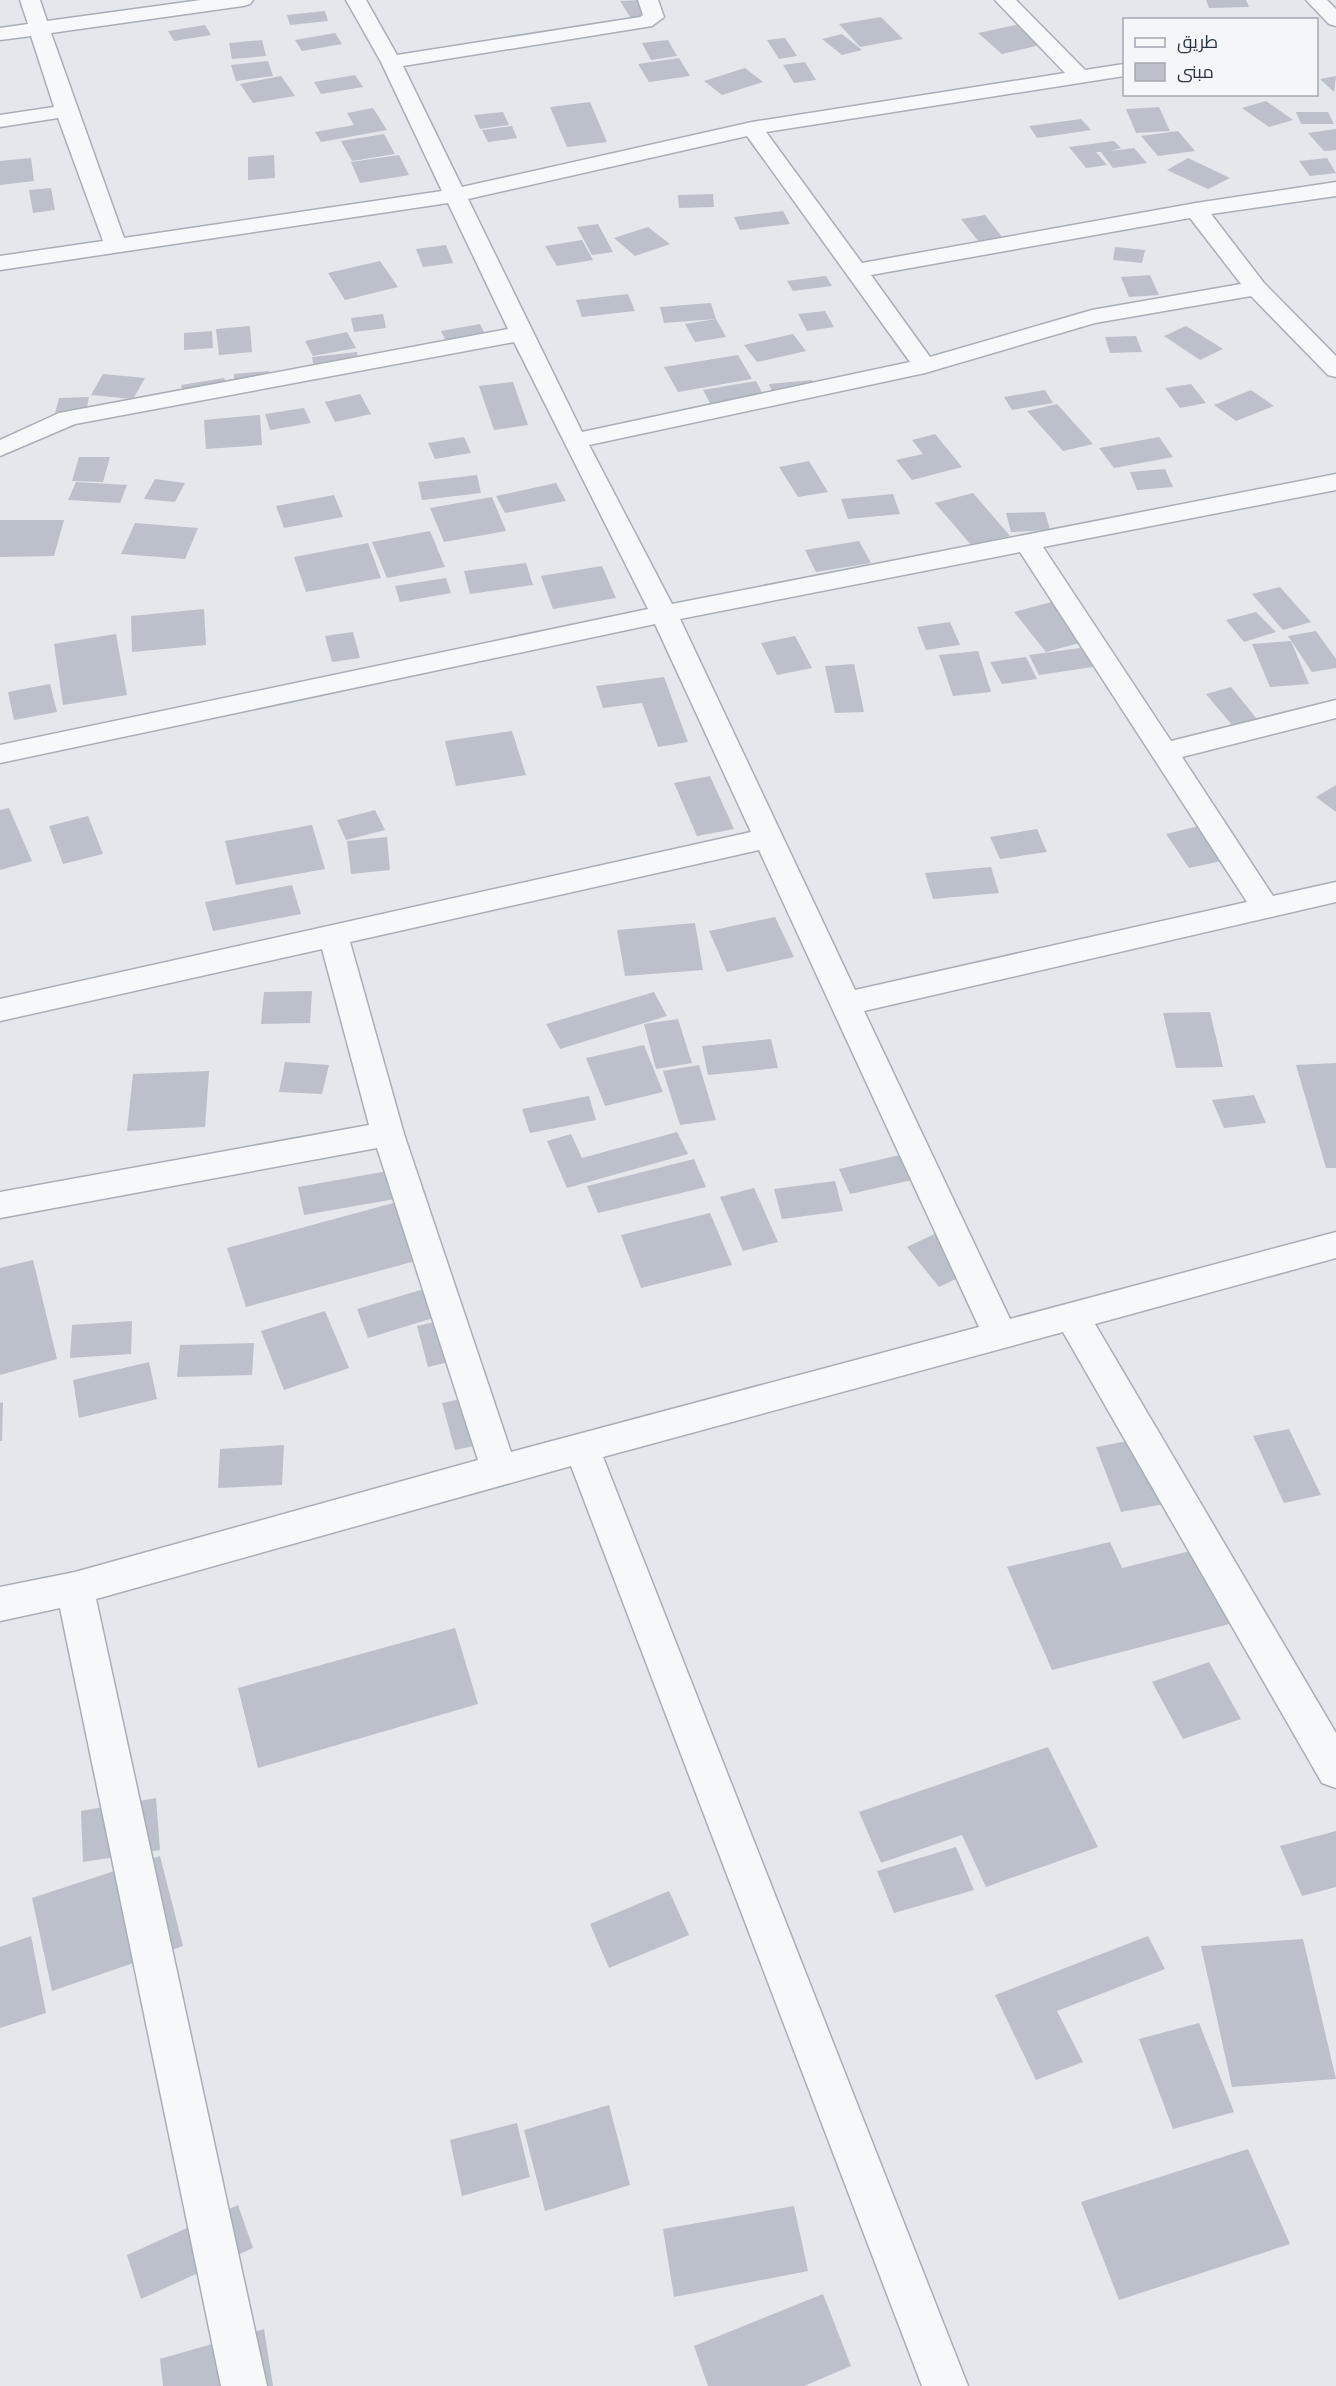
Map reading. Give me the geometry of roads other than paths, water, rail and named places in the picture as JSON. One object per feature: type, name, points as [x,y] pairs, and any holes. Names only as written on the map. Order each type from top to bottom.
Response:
[{"type":"street","points":[[30,0],[66,111],[116,244]]},
{"type":"street","points":[[0,34],[243,0]]},
{"type":"street","points":[[357,0],[391,62],[457,195],[574,441],[664,614],[1001,1337]]},
{"type":"street","points":[[391,62],[645,22],[654,17],[648,0]]},
{"type":"street","points":[[1005,0],[1080,77]]},
{"type":"street","points":[[1316,0],[1333,30]]},
{"type":"street","points":[[0,263],[457,195],[752,128],[1123,70]]},
{"type":"street","points":[[0,121],[66,111]]},
{"type":"street","points":[[752,128],[925,366]]},
{"type":"street","points":[[856,271],[1196,210],[1336,189]]},
{"type":"street","points":[[1196,210],[1256,288],[1336,370]]},
{"type":"street","points":[[574,441],[925,366],[1092,317],[1256,288]]},
{"type":"street","points":[[0,449],[69,418],[523,333]]},
{"type":"street","points":[[0,754],[664,614],[1336,482]]},
{"type":"street","points":[[1027,543],[1166,753],[1222,845],[1266,908]]},
{"type":"street","points":[[1166,753],[1336,709]]},
{"type":"street","points":[[0,1010],[769,838]]},
{"type":"street","points":[[844,1004],[1336,892]]},
{"type":"street","points":[[333,936],[388,1134],[499,1470]]},
{"type":"street","points":[[0,1205],[388,1134]]},
{"type":"street","points":[[0,1604],[75,1588],[499,1470],[1001,1337],[1336,1245]]},
{"type":"street","points":[[1072,1316],[1336,1770]]},
{"type":"street","points":[[582,1448],[945,2386]]},
{"type":"street","points":[[75,1588],[244,2386]]}]
